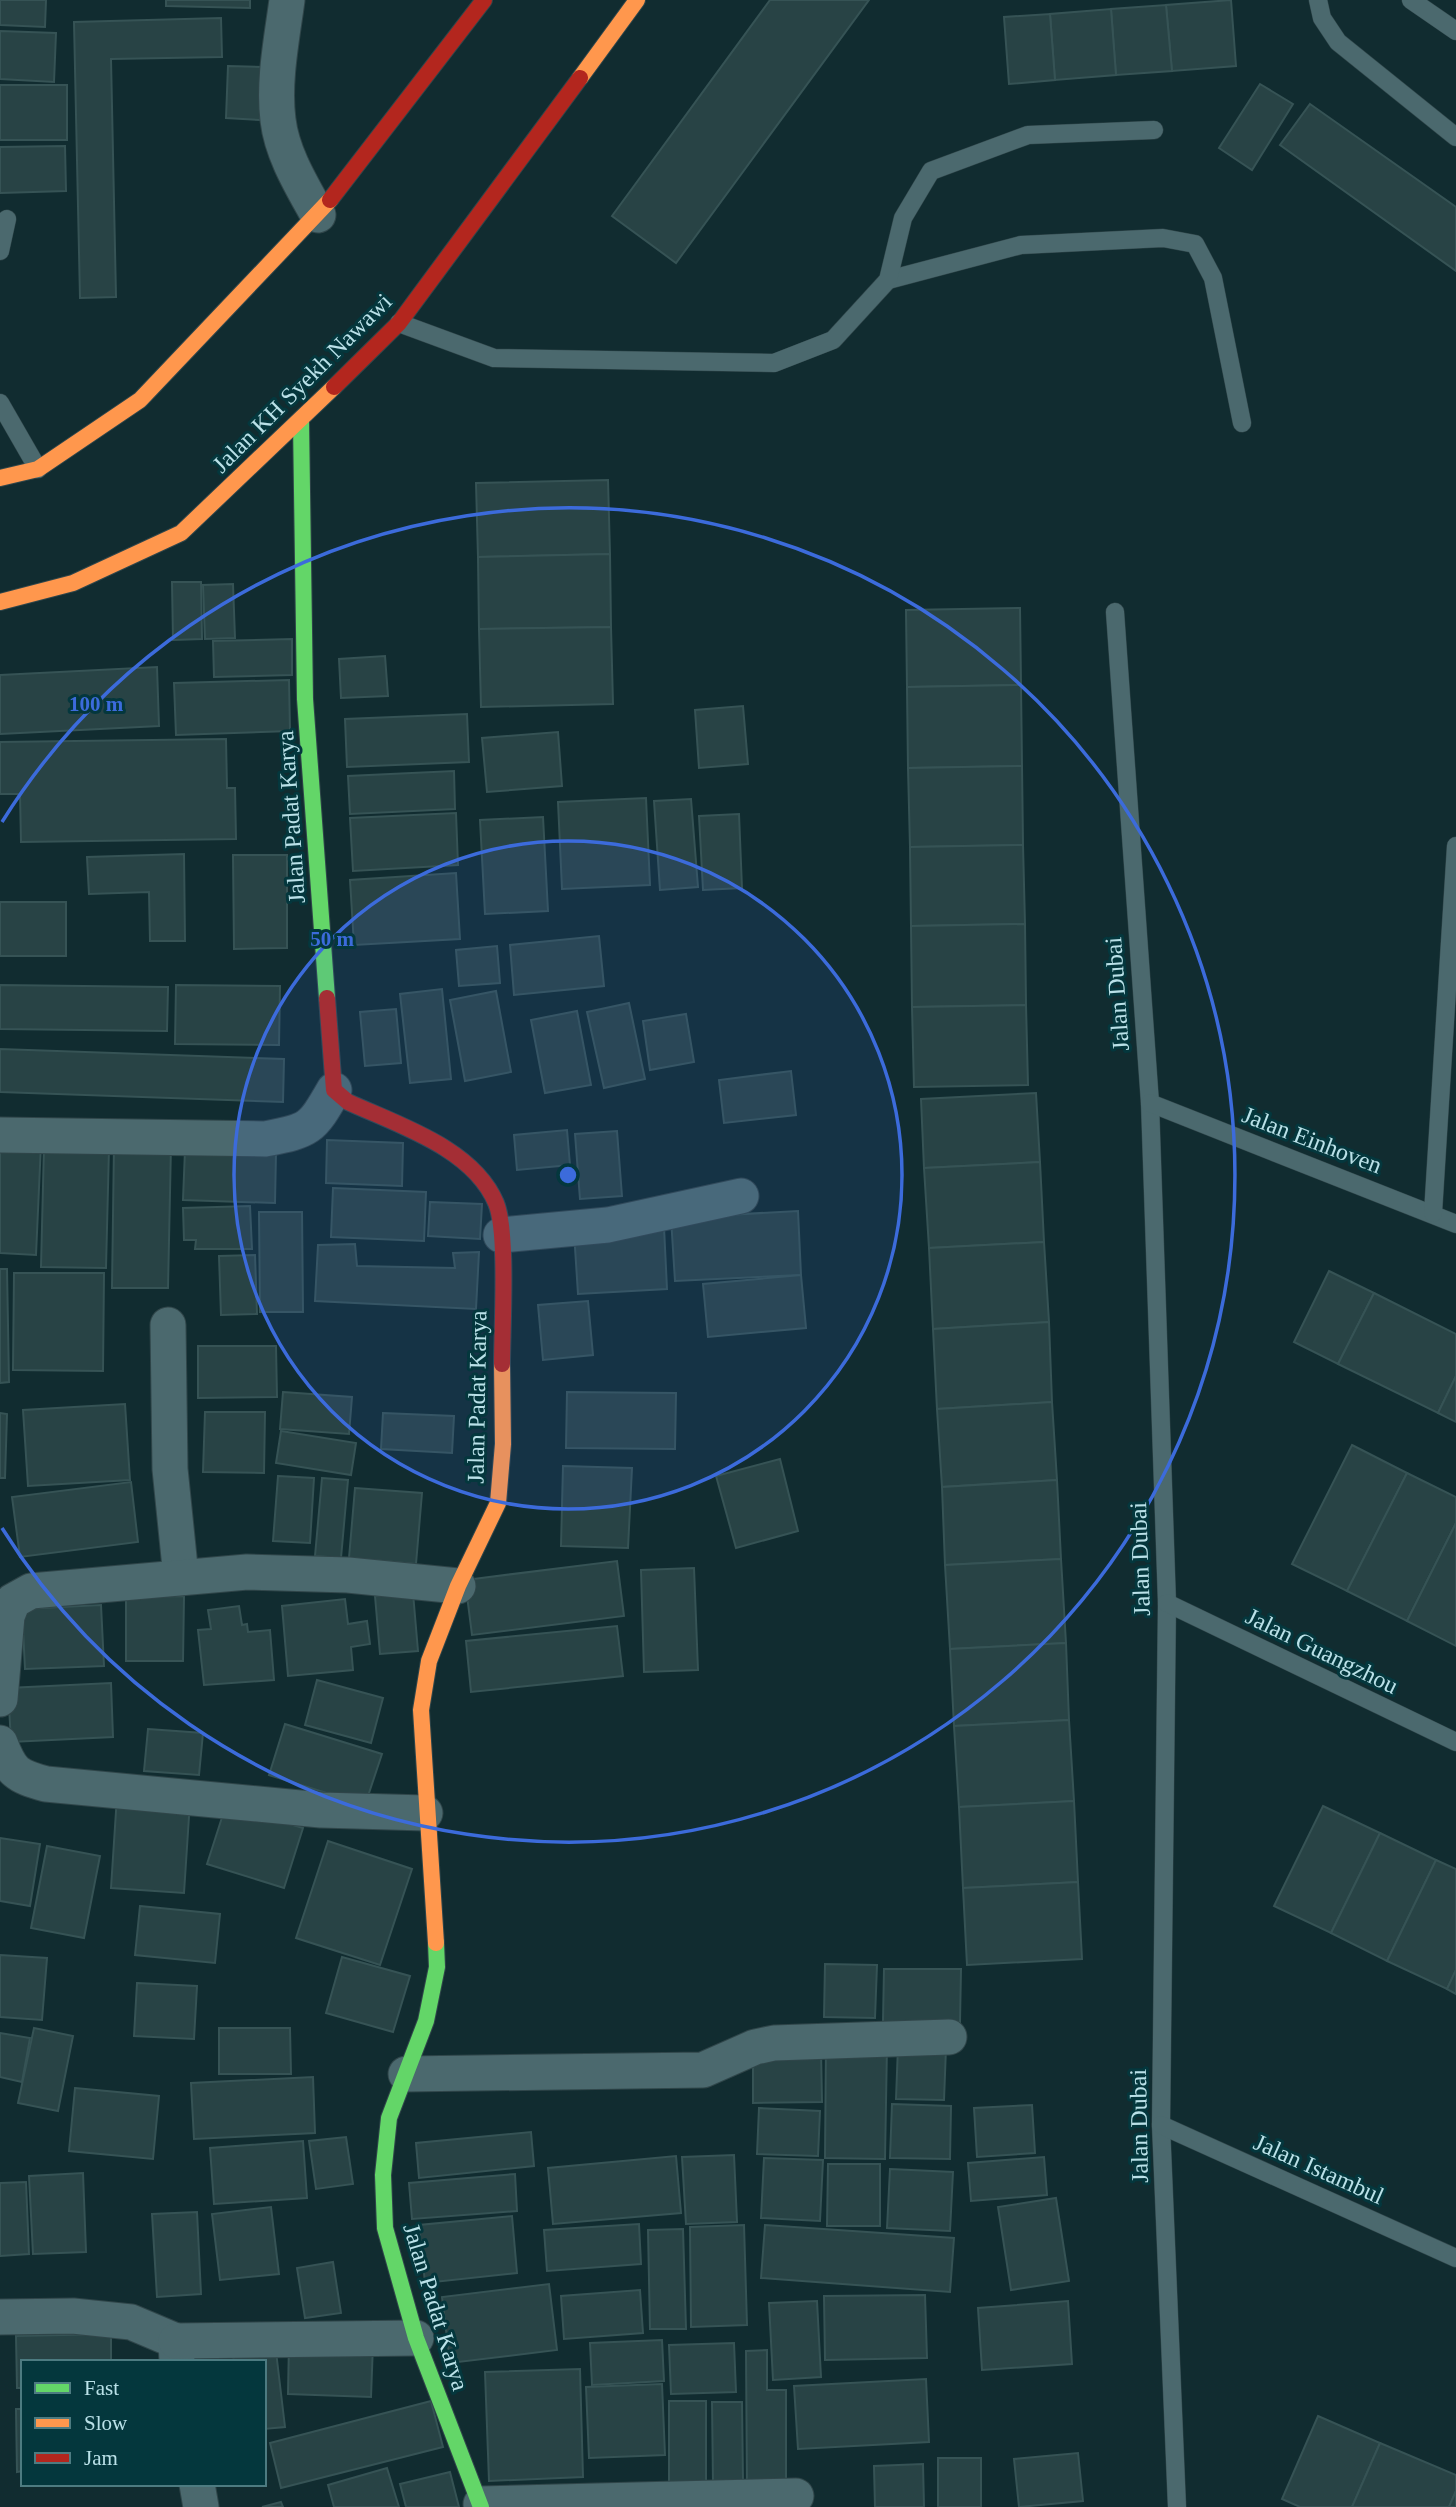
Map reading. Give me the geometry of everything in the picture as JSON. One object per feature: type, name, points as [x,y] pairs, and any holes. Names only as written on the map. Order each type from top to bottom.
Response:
[{"type":"street","points":[[287,0],[279,64],[278,121],[292,168],[318,215]]},
{"type":"street","points":[[0,478],[38,469],[140,401],[318,215],[484,0]]},
{"type":"street","name":"Jalan KH Syekh Nawawi","points":[[0,602],[73,583],[181,533],[301,421],[399,323],[637,0]]},
{"type":"street","name":"Jalan Padat Karya","points":[[301,421],[305,699],[334,1090],[348,1102],[456,1156],[478,1174],[496,1203],[501,1235],[503,1444],[498,1503],[458,1586],[429,1661],[421,1710],[425,1813],[438,1966],[426,2021],[389,2118],[383,2175],[386,2228],[416,2338],[481,2505]]},
{"type":"street","points":[[0,1135],[265,1139],[301,1131],[315,1122],[334,1090]]},
{"type":"street","points":[[501,1235],[607,1225],[741,1196]]},
{"type":"street","points":[[168,1325],[170,1469],[181,1577]]},
{"type":"street","points":[[0,1699],[7,1616],[13,1601],[31,1591],[247,1572],[348,1575],[458,1586]]},
{"type":"street","points":[[0,1743],[9,1767],[23,1778],[46,1784],[321,1810],[425,1813]]},
{"type":"street","points":[[406,2074],[703,2070],[755,2047],[774,2043],[949,2037]]},
{"type":"street","points":[[0,2317],[73,2316],[131,2322],[176,2352],[416,2338]]},
{"type":"street","points":[[197,2486],[201,2507]]},
{"type":"street","points":[[481,2505],[796,2496]]},
{"type":"lane","points":[[1318,0],[1322,18],[1338,42],[1456,137]]},
{"type":"lane","points":[[1411,0],[1456,32]]},
{"type":"lane","points":[[399,323],[494,358],[774,363],[834,340],[888,280],[903,218],[931,171],[1028,135],[1154,130]]},
{"type":"lane","points":[[0,251],[7,219]]},
{"type":"lane","points":[[888,280],[1021,245],[1163,238],[1195,244],[1213,278],[1242,423]]},
{"type":"lane","points":[[0,403],[38,469]]},
{"type":"lane","name":"Jalan Dubai","points":[[1115,612],[1150,1103],[1167,1603],[1161,2125],[1177,2507]]},
{"type":"lane","points":[[1433,1213],[1456,846]]},
{"type":"lane","name":"Jalan Einhoven","points":[[1150,1103],[1456,1224]]},
{"type":"lane","name":"Jalan Guangzhou","points":[[1167,1603],[1456,1742]]},
{"type":"lane","name":"Jalan Istambul","points":[[1161,2125],[1456,2258]]},
{"type":"building","points":[[0,0],[46,0],[45,27],[0,25]]},
{"type":"building","points":[[166,0],[250,0],[250,8],[166,6]]},
{"type":"building","points":[[770,0],[869,0],[676,263],[612,216]]},
{"type":"building","points":[[1231,0],[1236,66],[1172,71],[1166,5]]},
{"type":"building","points":[[1166,5],[1172,71],[1116,75],[1111,9]]},
{"type":"building","points":[[1111,9],[1116,75],[1055,80],[1050,14]]},
{"type":"building","points":[[1050,14],[1055,80],[1009,84],[1004,17]]},
{"type":"building","points":[[221,18],[222,57],[111,59],[116,297],[80,298],[74,22]]},
{"type":"building","points":[[0,31],[56,33],[54,82],[0,79]]},
{"type":"building","points":[[228,66],[262,67],[260,120],[226,118]]},
{"type":"building","points":[[1260,84],[1293,104],[1252,170],[1219,148]]},
{"type":"building","points":[[0,85],[67,85],[67,140],[0,140]]},
{"type":"building","points":[[1310,104],[1456,207],[1456,271],[1280,145]]},
{"type":"building","points":[[65,146],[66,191],[0,193],[0,147]]},
{"type":"building","points":[[608,480],[610,554],[478,557],[476,483]]},
{"type":"building","points":[[610,554],[611,627],[479,629],[478,557]]},
{"type":"building","points":[[172,582],[201,582],[202,639],[173,640]]},
{"type":"building","points":[[233,584],[235,638],[205,639],[203,585]]},
{"type":"building","points":[[1020,608],[1021,685],[907,687],[906,610]]},
{"type":"building","points":[[611,627],[613,704],[481,707],[479,629]]},
{"type":"building","points":[[292,639],[292,675],[214,677],[213,641]]},
{"type":"building","points":[[385,656],[388,696],[341,698],[339,659]]},
{"type":"building","points":[[157,667],[159,726],[0,734],[0,675]]},
{"type":"building","points":[[289,680],[290,731],[176,735],[174,683]]},
{"type":"building","points":[[1021,685],[1022,766],[908,768],[907,687]]},
{"type":"building","points":[[743,706],[748,764],[699,768],[695,710]]},
{"type":"building","points":[[467,714],[469,762],[347,767],[345,719]]},
{"type":"building","points":[[558,732],[562,786],[487,792],[482,738]]},
{"type":"building","points":[[226,739],[227,788],[235,788],[236,839],[21,842],[20,794],[0,794],[0,742]]},
{"type":"building","points":[[1022,766],[1023,845],[910,847],[908,768]]},
{"type":"building","points":[[454,771],[455,809],[350,814],[348,776]]},
{"type":"building","points":[[646,798],[650,885],[562,889],[558,802]]},
{"type":"building","points":[[691,799],[698,887],[660,890],[654,801]]},
{"type":"building","points":[[456,813],[458,865],[353,871],[350,818]]},
{"type":"building","points":[[739,814],[742,888],[703,890],[699,816]]},
{"type":"building","points":[[543,817],[548,911],[485,914],[480,820]]},
{"type":"building","points":[[1023,845],[1025,924],[911,926],[910,847]]},
{"type":"building","points":[[184,854],[185,941],[150,941],[149,892],[89,894],[87,857]]},
{"type":"building","points":[[233,855],[287,855],[287,948],[234,949]]},
{"type":"building","points":[[456,873],[460,939],[354,945],[350,880]]},
{"type":"building","points":[[0,902],[66,902],[66,956],[0,956]]},
{"type":"building","points":[[1025,924],[1026,1005],[912,1007],[911,926]]},
{"type":"building","points":[[599,936],[604,986],[514,995],[510,945]]},
{"type":"building","points":[[497,946],[500,983],[459,986],[456,950]]},
{"type":"building","points":[[0,985],[168,987],[167,1031],[0,1029]]},
{"type":"building","points":[[176,985],[280,986],[279,1045],[175,1044]]},
{"type":"building","points":[[442,989],[451,1079],[410,1083],[400,994]]},
{"type":"building","points":[[496,991],[511,1072],[465,1081],[450,1000]]},
{"type":"building","points":[[629,1003],[645,1079],[604,1088],[587,1012]]},
{"type":"building","points":[[1026,1005],[1028,1085],[914,1087],[912,1007]]},
{"type":"building","points":[[396,1009],[401,1063],[365,1066],[360,1012]]},
{"type":"building","points":[[577,1011],[591,1085],[545,1093],[531,1020]]},
{"type":"building","points":[[686,1014],[694,1062],[650,1070],[643,1021]]},
{"type":"building","points":[[0,1049],[284,1059],[283,1102],[0,1092]]},
{"type":"building","points":[[791,1071],[796,1115],[724,1123],[719,1080]]},
{"type":"building","points":[[1036,1093],[1040,1162],[924,1168],[921,1099]]},
{"type":"building","points":[[567,1130],[570,1165],[517,1170],[514,1135]]},
{"type":"building","points":[[617,1131],[622,1196],[580,1199],[575,1134]]},
{"type":"building","points":[[327,1140],[403,1143],[402,1186],[326,1183]]},
{"type":"building","points":[[0,1141],[41,1143],[36,1255],[0,1253]]},
{"type":"building","points":[[114,1144],[171,1145],[168,1288],[112,1288]]},
{"type":"building","points":[[44,1146],[109,1148],[106,1268],[41,1267]]},
{"type":"building","points":[[185,1150],[276,1152],[275,1203],[183,1200]]},
{"type":"building","points":[[1040,1162],[1044,1242],[929,1248],[924,1168]]},
{"type":"building","points":[[333,1188],[426,1192],[424,1241],[331,1237]]},
{"type":"building","points":[[430,1202],[482,1204],[480,1239],[428,1236]]},
{"type":"building","points":[[250,1206],[252,1249],[195,1249],[196,1240],[184,1240],[183,1208]]},
{"type":"building","points":[[798,1211],[801,1275],[675,1281],[671,1218]]},
{"type":"building","points":[[259,1212],[302,1212],[303,1312],[260,1312]]},
{"type":"building","points":[[664,1227],[667,1289],[578,1294],[574,1232]]},
{"type":"building","points":[[1044,1242],[1049,1322],[933,1329],[929,1248]]},
{"type":"building","points":[[355,1244],[357,1266],[455,1268],[453,1253],[479,1252],[476,1309],[315,1301],[318,1245]]},
{"type":"building","points":[[255,1255],[257,1314],[221,1315],[219,1256]]},
{"type":"building","points":[[0,1269],[7,1269],[9,1382],[0,1383]]},
{"type":"building","points":[[1329,1271],[1374,1293],[1338,1364],[1294,1342]]},
{"type":"building","points":[[14,1273],[104,1273],[103,1371],[13,1370]]},
{"type":"building","points":[[801,1275],[806,1328],[708,1337],[703,1284]]},
{"type":"building","points":[[1374,1293],[1456,1334],[1456,1376],[1438,1413],[1338,1364]]},
{"type":"building","points":[[588,1301],[593,1355],[543,1360],[538,1305]]},
{"type":"building","points":[[1049,1322],[1052,1402],[937,1409],[933,1329]]},
{"type":"building","points":[[198,1346],[276,1346],[277,1397],[198,1398]]},
{"type":"building","points":[[1456,1376],[1456,1422],[1438,1413]]},
{"type":"building","points":[[283,1392],[352,1397],[349,1434],[280,1429]]},
{"type":"building","points":[[567,1392],[676,1393],[675,1449],[566,1448]]},
{"type":"building","points":[[1052,1402],[1057,1480],[942,1487],[937,1409]]},
{"type":"building","points":[[125,1404],[130,1480],[28,1486],[23,1410]]},
{"type":"building","points":[[205,1412],[265,1412],[264,1473],[203,1472]]},
{"type":"building","points":[[0,1413],[7,1414],[5,1478],[0,1478]]},
{"type":"building","points":[[383,1413],[454,1416],[452,1453],[381,1449]]},
{"type":"building","points":[[281,1431],[356,1443],[351,1475],[276,1463]]},
{"type":"building","points":[[1352,1445],[1407,1473],[1347,1591],[1292,1564]]},
{"type":"building","points":[[780,1459],[798,1531],[736,1548],[716,1476]]},
{"type":"building","points":[[563,1466],[632,1468],[628,1548],[561,1546]]},
{"type":"building","points":[[1407,1473],[1456,1497],[1456,1523],[1407,1621],[1347,1591]]},
{"type":"building","points":[[278,1476],[314,1478],[310,1543],[273,1541]]},
{"type":"building","points":[[322,1478],[348,1480],[341,1558],[315,1556]]},
{"type":"building","points":[[1057,1480],[1061,1559],[945,1565],[942,1487]]},
{"type":"building","points":[[131,1482],[138,1542],[20,1557],[12,1497]]},
{"type":"building","points":[[355,1488],[422,1493],[416,1564],[349,1558]]},
{"type":"building","points":[[1456,1523],[1456,1646],[1407,1621]]},
{"type":"building","points":[[1061,1559],[1066,1643],[950,1649],[945,1565]]},
{"type":"building","points":[[617,1561],[624,1616],[472,1635],[465,1580]]},
{"type":"building","points":[[694,1568],[698,1670],[644,1672],[641,1570]]},
{"type":"building","points":[[413,1593],[418,1651],[380,1654],[375,1596]]},
{"type":"building","points":[[184,1596],[183,1661],[126,1661],[126,1597]]},
{"type":"building","points":[[345,1599],[348,1624],[367,1621],[370,1644],[351,1647],[353,1670],[288,1676],[282,1606]]},
{"type":"building","points":[[101,1605],[104,1666],[25,1669],[22,1609]]},
{"type":"building","points":[[239,1606],[242,1625],[247,1624],[248,1632],[270,1630],[274,1680],[204,1685],[198,1630],[211,1629],[208,1610]]},
{"type":"building","points":[[617,1626],[623,1676],[471,1692],[466,1641]]},
{"type":"building","points":[[1066,1643],[1069,1720],[954,1726],[950,1649]]},
{"type":"building","points":[[317,1680],[383,1698],[371,1743],[305,1725]]},
{"type":"building","points":[[111,1683],[113,1737],[11,1742],[8,1688]]},
{"type":"building","points":[[1069,1720],[1074,1801],[959,1807],[954,1726]]},
{"type":"building","points":[[285,1724],[382,1754],[365,1805],[269,1775]]},
{"type":"building","points":[[148,1729],[203,1733],[199,1775],[144,1771]]},
{"type":"building","points":[[117,1796],[190,1801],[184,1893],[111,1888]]},
{"type":"building","points":[[1074,1801],[1078,1882],[963,1888],[959,1807]]},
{"type":"building","points":[[226,1805],[303,1828],[284,1888],[207,1864]]},
{"type":"building","points":[[1323,1806],[1380,1833],[1331,1933],[1274,1906]]},
{"type":"building","points":[[1380,1833],[1436,1860],[1387,1961],[1331,1933]]},
{"type":"building","points":[[0,1838],[40,1844],[30,1906],[0,1901]]},
{"type":"building","points":[[328,1841],[412,1869],[380,1965],[296,1938]]},
{"type":"building","points":[[47,1846],[100,1856],[84,1938],[31,1928]]},
{"type":"building","points":[[1436,1860],[1456,1869],[1456,1970],[1447,1989],[1387,1961]]},
{"type":"building","points":[[1078,1882],[1082,1959],[967,1965],[963,1888]]},
{"type":"building","points":[[140,1906],[220,1914],[215,1963],[135,1955]]},
{"type":"building","points":[[0,1955],[47,1958],[42,2020],[0,2017]]},
{"type":"building","points":[[342,1957],[410,1976],[393,2032],[326,2013]]},
{"type":"building","points":[[825,1964],[877,1965],[875,2018],[824,2017]]},
{"type":"building","points":[[884,1969],[961,1969],[960,2022],[883,2022]]},
{"type":"building","points":[[1456,1970],[1456,1994],[1447,1989]]},
{"type":"building","points":[[137,1983],[197,1986],[194,2039],[134,2036]]},
{"type":"building","points":[[34,2028],[73,2036],[58,2111],[18,2103]]},
{"type":"building","points":[[219,2028],[290,2028],[291,2074],[219,2074]]},
{"type":"building","points":[[0,2033],[30,2038],[22,2082],[0,2077]]},
{"type":"building","points":[[826,2044],[887,2046],[885,2159],[825,2158]]},
{"type":"building","points":[[898,2046],[946,2048],[944,2100],[896,2099]]},
{"type":"building","points":[[753,2050],[821,2050],[822,2102],[753,2103]]},
{"type":"building","points":[[313,2077],[315,2133],[194,2139],[191,2083]]},
{"type":"building","points":[[75,2088],[159,2096],[153,2159],[69,2151]]},
{"type":"building","points":[[892,2104],[951,2106],[950,2159],[890,2158]]},
{"type":"building","points":[[1032,2105],[1035,2153],[977,2157],[974,2108]]},
{"type":"building","points":[[759,2108],[820,2111],[818,2156],[757,2154]]},
{"type":"building","points":[[531,2132],[534,2166],[419,2178],[416,2143]]},
{"type":"building","points":[[346,2137],[353,2184],[316,2189],[309,2141]]},
{"type":"building","points":[[303,2141],[307,2198],[214,2204],[210,2148]]},
{"type":"building","points":[[734,2155],[737,2222],[686,2224],[682,2157]]},
{"type":"building","points":[[676,2156],[681,2213],[553,2224],[548,2168]]},
{"type":"building","points":[[1044,2157],[1047,2195],[971,2201],[968,2163]]},
{"type":"building","points":[[764,2158],[823,2160],[820,2221],[761,2218]]},
{"type":"building","points":[[828,2164],[880,2164],[880,2226],[827,2226]]},
{"type":"building","points":[[890,2169],[953,2172],[950,2231],[887,2228]]},
{"type":"building","points":[[83,2173],[86,2252],[33,2254],[29,2176]]},
{"type":"building","points":[[515,2174],[517,2211],[412,2219],[409,2183]]},
{"type":"building","points":[[26,2182],[29,2254],[0,2256],[0,2183]]},
{"type":"building","points":[[1056,2198],[1069,2281],[1011,2290],[998,2207]]},
{"type":"building","points":[[271,2207],[279,2274],[220,2280],[212,2214]]},
{"type":"building","points":[[197,2212],[201,2294],[157,2297],[152,2214]]},
{"type":"building","points":[[512,2216],[517,2273],[425,2283],[419,2225]]},
{"type":"building","points":[[639,2224],[641,2264],[547,2271],[544,2230]]},
{"type":"building","points":[[744,2225],[747,2325],[691,2327],[690,2227]]},
{"type":"building","points":[[765,2225],[954,2238],[950,2292],[761,2278]]},
{"type":"building","points":[[683,2229],[686,2329],[650,2329],[648,2230]]},
{"type":"building","points":[[333,2262],[341,2313],[305,2318],[297,2268]]},
{"type":"building","points":[[549,2284],[557,2350],[450,2363],[442,2297]]},
{"type":"building","points":[[640,2290],[643,2333],[564,2339],[561,2296]]},
{"type":"building","points":[[925,2295],[927,2358],[825,2360],[824,2296]]},
{"type":"building","points":[[817,2301],[821,2377],[773,2380],[769,2303]]},
{"type":"building","points":[[1068,2301],[1072,2364],[982,2370],[978,2308]]},
{"type":"building","points":[[111,2334],[111,2360],[21,2360],[21,2388],[17,2388],[16,2336]]},
{"type":"building","points":[[662,2340],[664,2381],[592,2385],[590,2343]]},
{"type":"building","points":[[289,2342],[373,2344],[371,2397],[288,2394]]},
{"type":"building","points":[[275,2343],[285,2427],[266,2429],[266,2360],[234,2360],[232,2349]]},
{"type":"building","points":[[734,2343],[736,2392],[671,2394],[669,2345]]},
{"type":"building","points":[[767,2350],[767,2390],[786,2390],[786,2489],[747,2489],[746,2351]]},
{"type":"building","points":[[580,2369],[583,2477],[489,2481],[485,2372]]},
{"type":"building","points":[[926,2379],[929,2442],[798,2449],[794,2386]]},
{"type":"building","points":[[662,2384],[665,2455],[589,2458],[586,2387]]},
{"type":"building","points":[[431,2401],[443,2447],[281,2488],[270,2443]]},
{"type":"building","points":[[669,2401],[706,2401],[706,2482],[669,2482]]},
{"type":"building","points":[[712,2402],[742,2402],[743,2483],[713,2483]]},
{"type":"building","points":[[16,2409],[21,2409],[21,2471],[17,2472]]},
{"type":"building","points":[[1318,2416],[1380,2443],[1352,2507],[1300,2507],[1282,2499]]},
{"type":"building","points":[[1380,2443],[1456,2475],[1456,2491],[1449,2507],[1352,2507]]},
{"type":"building","points":[[1078,2453],[1083,2501],[1019,2507],[1014,2459]]},
{"type":"building","points":[[938,2458],[981,2458],[981,2507],[938,2507]]},
{"type":"building","points":[[923,2464],[924,2507],[875,2507],[874,2466]]},
{"type":"building","points":[[387,2468],[399,2507],[334,2507],[328,2485]]},
{"type":"building","points":[[450,2472],[459,2507],[406,2507],[400,2484]]},
{"type":"building","points":[[1456,2491],[1456,2507],[1449,2507]]},
{"type":"building","points":[[281,2502],[283,2507],[262,2507]]},
{"type":"traffic: fast","points":[[301,421],[305,699],[327,998]]},
{"type":"traffic: fast","points":[[436,1943],[437,1967],[426,2021],[389,2118],[383,2175],[385,2228],[416,2338],[481,2507]]},
{"type":"traffic: slow","points":[[580,78],[637,0]]},
{"type":"traffic: slow","points":[[0,478],[38,469],[140,400],[330,200]]},
{"type":"traffic: slow","points":[[0,602],[73,583],[181,533],[334,387]]},
{"type":"traffic: slow","points":[[436,1943],[421,1710],[429,1661],[458,1586],[498,1503],[503,1444],[502,1364]]},
{"type":"traffic: jam","points":[[330,200],[484,0]]},
{"type":"traffic: jam","points":[[334,387],[399,323],[580,78]]},
{"type":"traffic: jam","points":[[327,998],[334,1090],[348,1102],[432,1140],[452,1153],[470,1167],[485,1184],[496,1203],[500,1217],[503,1257],[502,1364]]}]
